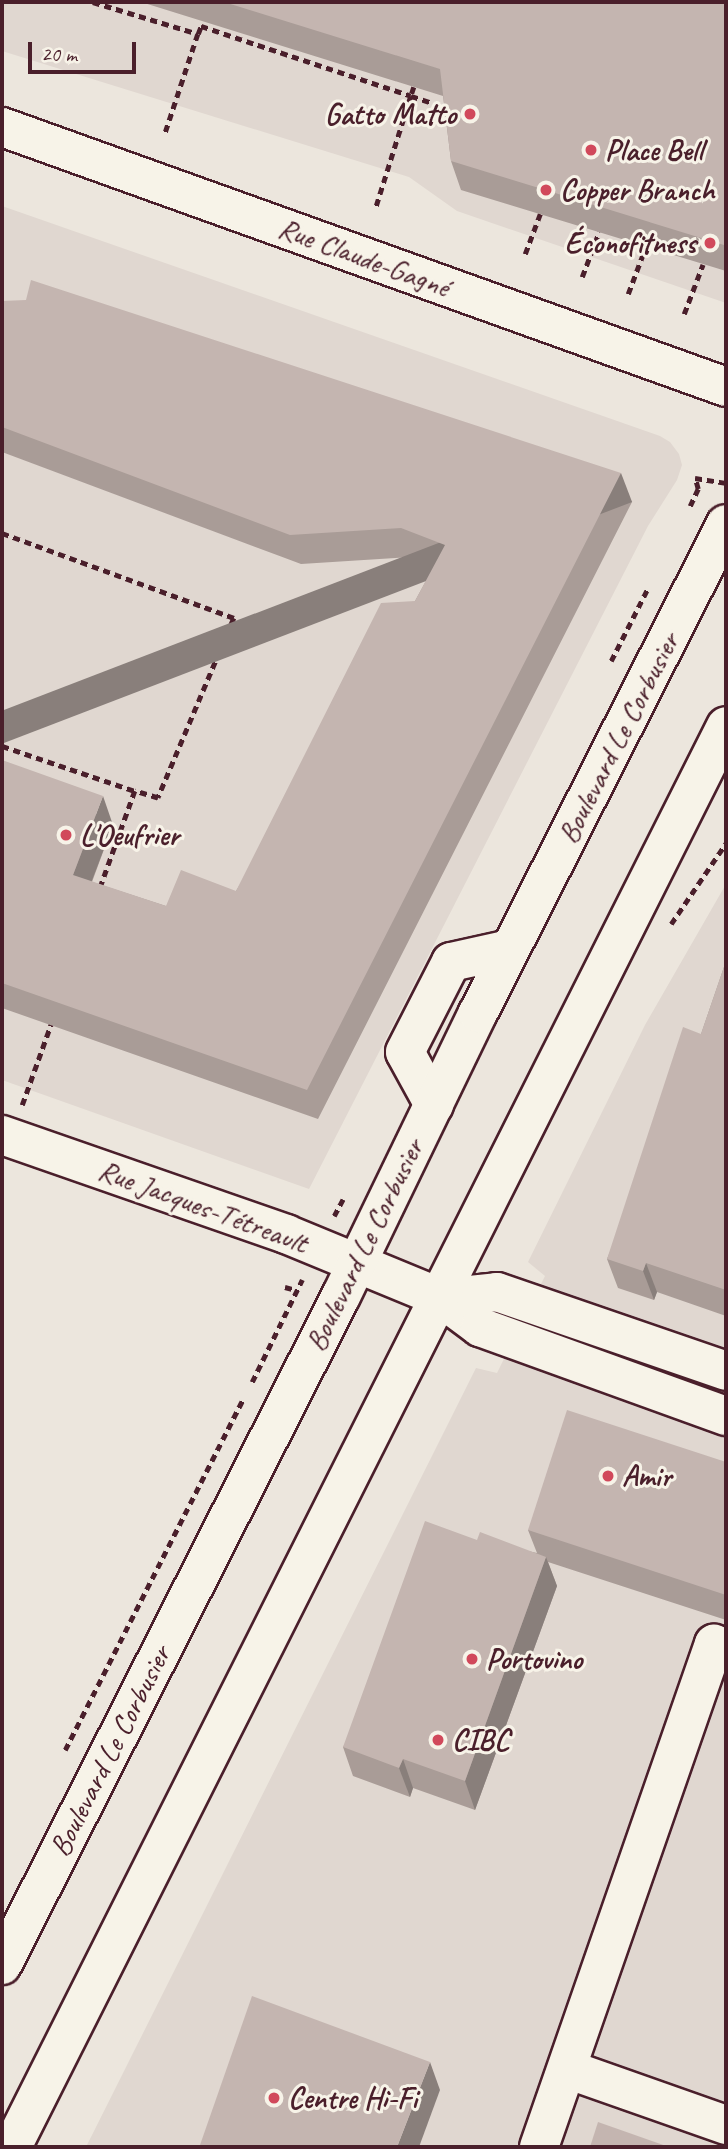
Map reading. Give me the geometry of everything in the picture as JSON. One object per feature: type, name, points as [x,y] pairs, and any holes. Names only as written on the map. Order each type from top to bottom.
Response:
[{"type":"street","name":"Rue Claude-Gagné","points":[[2,127],[726,387]]},
{"type":"street","name":"Boulevard Le Corbusier","points":[[2,1965],[726,524]]},
{"type":"street","points":[[12,2147],[725,731]]},
{"type":"street","name":"Rue Jacques-Tétreault","points":[[11,1124],[441,1298]]},
{"type":"street","points":[[441,1298],[498,1292],[726,1371]]},
{"type":"street","points":[[441,1298],[480,1328],[726,1416]]},
{"type":"street","points":[[600,1371],[613,1332]]},
{"type":"street","points":[[539,2147],[714,1644],[726,1649]]},
{"type":"street","points":[[566,2068],[726,2125]]},
{"type":"path","points":[[93,2],[198,34]]},
{"type":"path","points":[[165,134],[201,26],[452,110]]},
{"type":"path","points":[[291,56],[292,48]]},
{"type":"path","points":[[376,208],[414,87]]},
{"type":"path","points":[[525,254],[540,214]]},
{"type":"path","points":[[582,277],[598,232]]},
{"type":"path","points":[[628,294],[646,246]]},
{"type":"path","points":[[684,314],[703,264]]},
{"type":"path","points":[[695,478],[726,483]]},
{"type":"path","points":[[2,533],[234,618],[158,798],[2,747]]},
{"type":"path","points":[[98,894],[135,791]]},
{"type":"path","points":[[11,1124],[56,1010]]},
{"type":"path","name":"Boulevard Le Corbusier","points":[[77,1726],[290,1305]]},
{"type":"shaded area","name":"Place Bell","points":[[2,2],[726,2],[726,303],[457,211],[409,177],[2,51]]},
{"type":"shaded area","points":[[2,206],[660,436],[670,442],[679,454],[682,465],[677,480],[648,526],[309,1189],[2,1080]]},
{"type":"shaded area","points":[[726,884],[726,2147],[86,2147],[476,1368],[497,1373],[545,1276],[528,1262],[645,1025]]},
{"type":"building","name":"Place Bell","points":[[224,2],[726,2],[726,242],[724,245],[451,161],[440,69]]},
{"type":"building","points":[[31,280],[621,473],[307,1090],[2,983],[2,760],[103,796],[73,875],[166,906],[181,870],[236,891],[381,603],[415,601],[445,545],[401,528],[290,535],[2,427],[2,301],[26,300]]},
{"type":"building","points":[[726,961],[726,1290],[646,1263],[643,1271],[607,1259],[683,1027],[701,1034]]},
{"type":"building","points":[[567,1410],[726,1462],[726,1595],[528,1530]]},
{"type":"building","points":[[425,1521],[477,1540],[480,1532],[546,1557],[465,1781],[403,1759],[399,1768],[343,1747]]},
{"type":"building","points":[[252,1996],[430,2062],[397,2147],[200,2145]]},
{"type":"building","points":[[598,2122],[669,2147],[590,2147]]},
{"type":"place","name":"Gatto Matto","points":[[470,114]]},
{"type":"place","name":"Place Bell","points":[[591,150]]},
{"type":"place","name":"Copper Branch","points":[[546,190]]},
{"type":"place","name":"Éconofitness","points":[[710,243]]},
{"type":"place","name":"L'Oeufrier","points":[[66,835]]},
{"type":"place","name":"Amir","points":[[608,1476]]},
{"type":"place","name":"Portovino","points":[[472,1659]]},
{"type":"place","name":"CIBC","points":[[438,1740]]},
{"type":"place","name":"Centre Hi-Fi","points":[[274,2098]]}]
